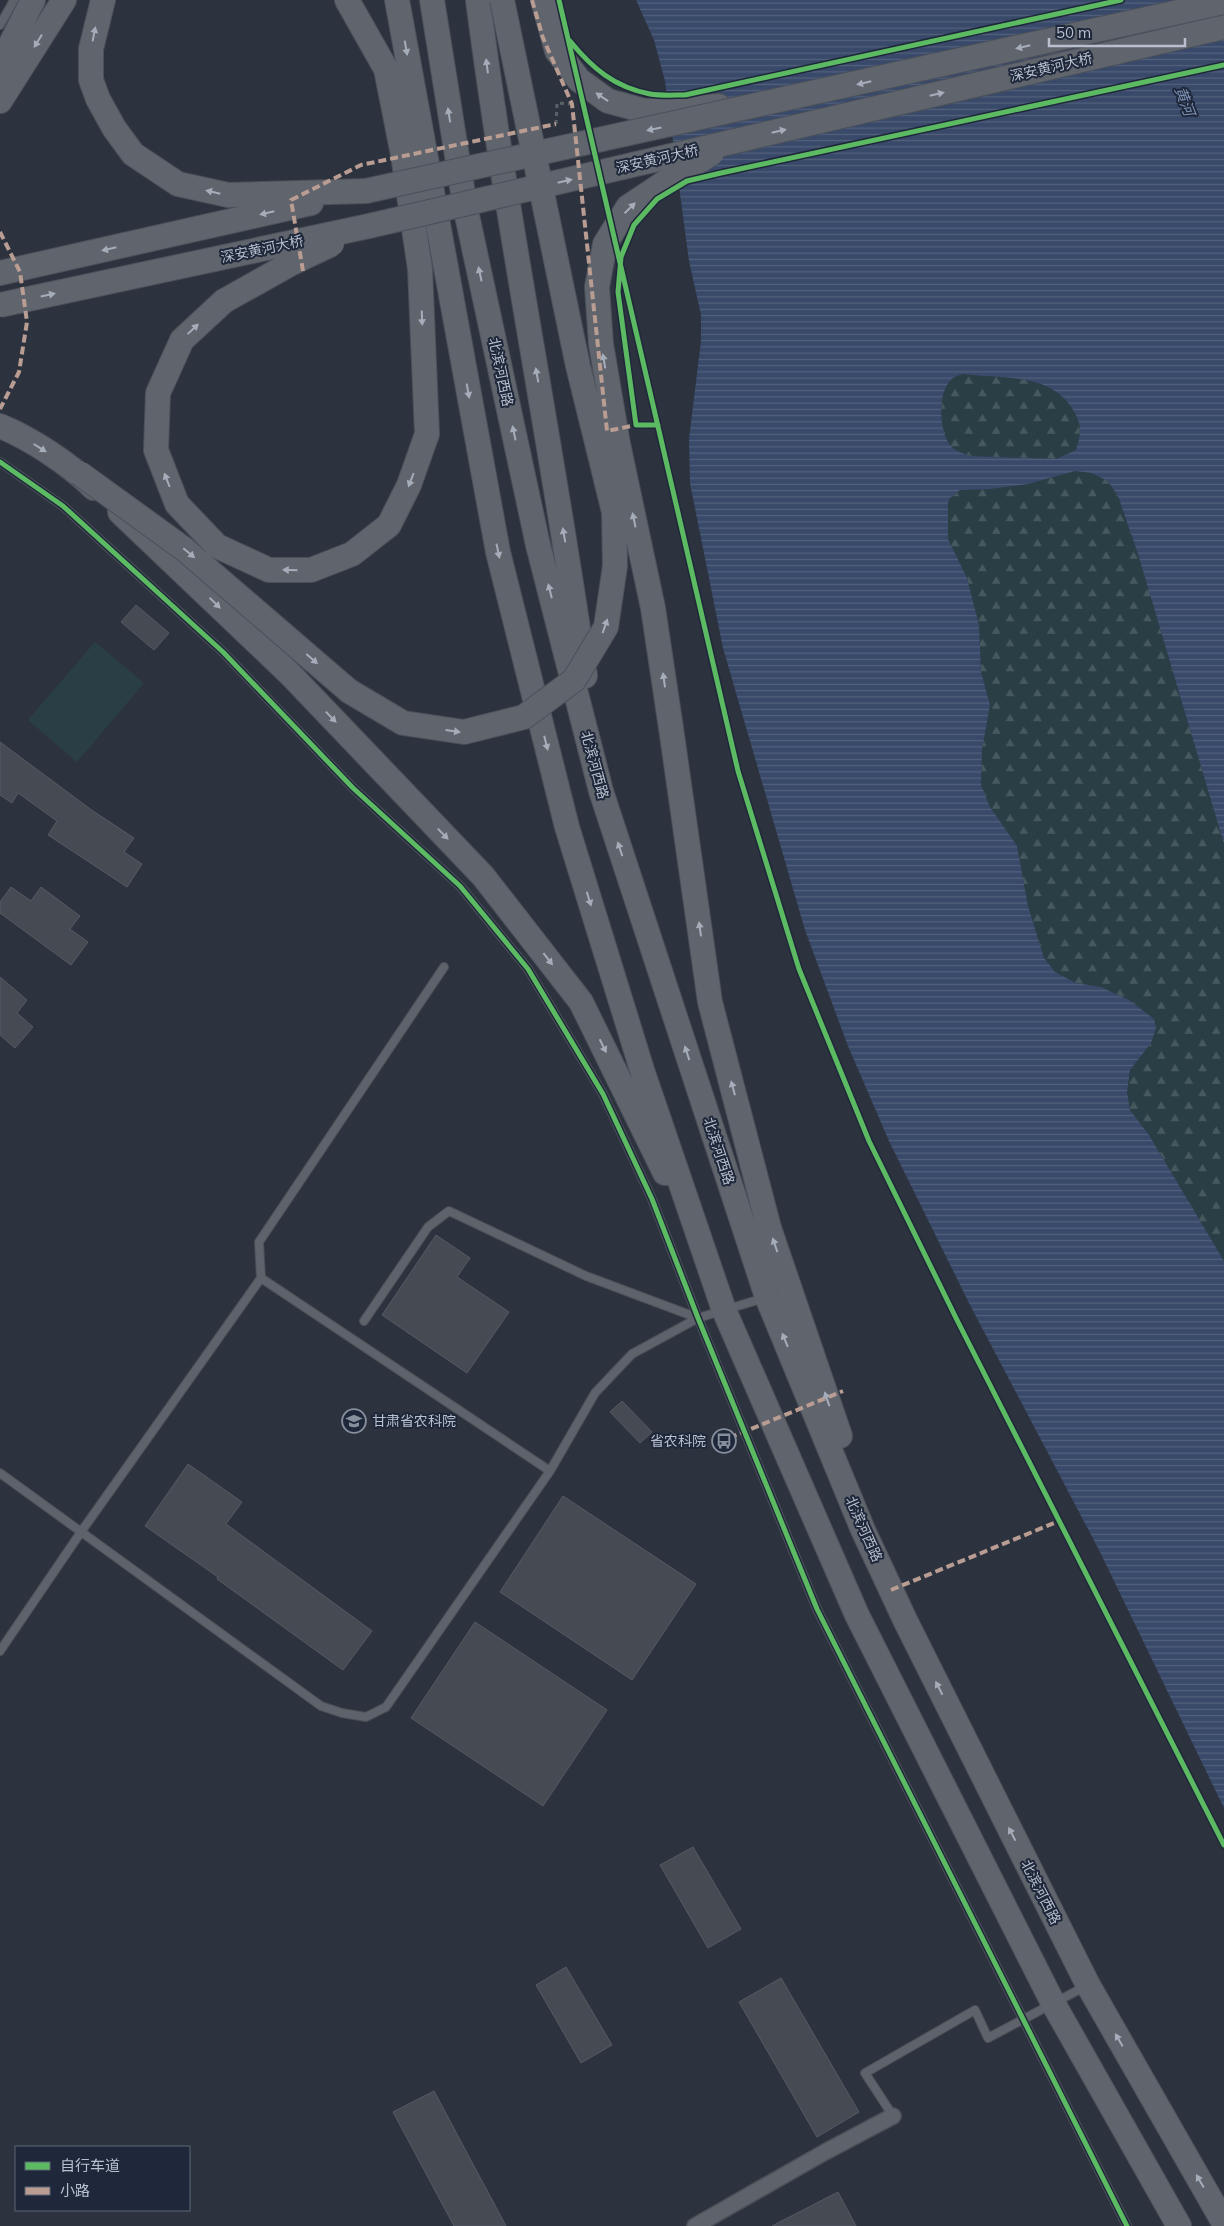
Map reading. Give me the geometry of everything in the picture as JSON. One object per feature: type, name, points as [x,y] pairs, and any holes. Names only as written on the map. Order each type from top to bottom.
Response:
[{"type":"main road","points":[[0,66],[33,0]]},
{"type":"main road","points":[[0,101],[64,0]]},
{"type":"main road","points":[[102,0],[91,48],[91,80],[98,99],[114,128],[133,154],[178,184],[228,195],[366,191]]},
{"type":"main road","points":[[347,0],[386,68],[403,155],[420,269],[427,434],[410,485],[390,525],[352,554],[311,570],[269,570],[217,546],[177,504],[156,450],[158,393],[182,340],[224,301],[292,263],[369,226]]},
{"type":"main road","points":[[397,0],[498,552],[567,827],[643,1073],[724,1310],[857,1615],[1053,2003],[1179,2226]]},
{"type":"main road","name":"北滨河西路","points":[[432,0],[457,164],[469,225],[538,546],[601,791],[767,1297],[863,1530],[911,1631],[1088,1985],[1224,2223]]},
{"type":"main road","points":[[478,0],[493,114],[571,576],[601,791]]},
{"type":"main road","points":[[0,426],[12,431],[79,473],[184,549],[349,691],[403,723],[464,732],[498,724],[524,717],[574,680],[606,627],[615,566],[614,512],[578,366],[502,0]]},
{"type":"main road","points":[[543,0],[557,51],[578,80],[608,101],[645,111],[770,104]]},
{"type":"main road","name":"深安黄河大桥","points":[[0,273],[1224,2]]},
{"type":"main road","name":"深安黄河大桥","points":[[0,305],[369,226],[1224,27]]},
{"type":"main road","points":[[403,155],[412,80]]},
{"type":"main road","points":[[731,142],[664,182],[628,207],[605,244],[597,287],[601,344],[618,444],[653,608],[710,1002],[769,1228],[844,1448],[863,1530]]},
{"type":"main road","points":[[420,269],[460,343]]},
{"type":"main road","points":[[79,473],[289,673],[483,876],[581,1002],[704,1251]]},
{"type":"street","points":[[696,2226],[825,2152],[893,2116]]},
{"type":"lane","points":[[0,25],[14,0]]},
{"type":"lane","points":[[0,462],[63,506],[223,652],[353,788],[460,886],[528,969],[603,1094],[652,1199],[698,1318],[817,1609],[1127,2226]]},
{"type":"lane","points":[[0,1651],[81,1532],[261,1278],[259,1242],[444,967]]},
{"type":"lane","points":[[364,1321],[428,1227],[450,1211],[586,1276],[698,1318]]},
{"type":"lane","points":[[261,1278],[550,1471]]},
{"type":"lane","points":[[0,1473],[321,1706],[342,1713],[366,1717],[386,1707],[550,1471],[594,1393],[632,1354],[698,1318],[767,1297]]},
{"type":"lane","points":[[893,2116],[866,2073],[975,2010],[988,2038],[1088,1985]]},
{"type":"path","points":[[556,124],[557,103],[572,104]]},
{"type":"green space","points":[[963,374],[1021,379],[1048,387],[1059,394],[1069,404],[1079,421],[1080,431],[1076,450],[1056,459],[970,456],[954,450],[947,442],[944,434],[941,414],[942,403],[947,385],[953,378]]},
{"type":"green space","points":[[1075,471],[1091,473],[1108,481],[1118,496],[1138,554],[1224,844],[1224,1261],[1149,1135],[1130,1110],[1127,1092],[1130,1070],[1151,1043],[1154,1019],[1129,1000],[1101,987],[1076,983],[1055,972],[1044,958],[1028,906],[1017,846],[990,807],[981,785],[982,750],[990,705],[981,672],[979,625],[967,578],[948,539],[948,503],[950,498],[960,490],[991,489],[1028,484]]},
{"type":"green space","points":[[95,642],[144,683],[77,762],[28,720]]},
{"type":"water","name":"黄河","points":[[636,0],[1224,0],[1224,844],[1138,554],[1118,496],[1108,481],[1091,473],[1075,471],[1028,484],[991,489],[960,490],[950,498],[948,503],[948,539],[967,578],[979,625],[981,672],[990,705],[982,750],[981,785],[990,807],[1017,846],[1028,906],[1044,958],[1055,972],[1076,983],[1101,987],[1129,1000],[1154,1019],[1156,1028],[1151,1043],[1130,1070],[1127,1092],[1130,1110],[1149,1135],[1224,1261],[1224,1808],[1099,1550],[970,1305],[889,1141],[848,1046],[805,930],[723,648],[690,483],[689,439],[701,341],[701,315],[689,261],[665,81],[654,40]],"holes":[[[963,374],[1021,379],[1048,387],[1059,394],[1069,404],[1079,421],[1080,431],[1076,450],[1056,459],[971,456],[954,449],[946,439],[941,412],[942,402],[947,385],[952,379]]]},
{"type":"building","points":[[136,605],[169,633],[154,650],[121,622]]},
{"type":"building","points":[[0,742],[93,811],[134,838],[124,852],[142,864],[127,887],[48,835],[57,821],[18,793],[12,803],[0,795]]},
{"type":"building","points":[[11,887],[31,901],[41,887],[80,916],[70,929],[88,942],[71,965],[0,913],[0,902]]},
{"type":"building","points":[[0,977],[27,1000],[17,1013],[33,1027],[15,1048],[0,1035]]},
{"type":"building","points":[[436,1235],[470,1258],[457,1277],[509,1312],[467,1373],[382,1315]]},
{"type":"building","points":[[622,1401],[652,1432],[640,1443],[610,1412]]},
{"type":"building","points":[[188,1464],[242,1502],[226,1524],[372,1631],[343,1670],[217,1579],[218,1577],[145,1526]]},
{"type":"building","points":[[563,1496],[696,1584],[632,1680],[500,1592]]},
{"type":"building","points":[[475,1622],[607,1710],[543,1806],[411,1718]]},
{"type":"building","points":[[693,1847],[741,1929],[708,1948],[660,1865]]},
{"type":"building","points":[[566,1967],[612,2045],[581,2063],[536,1985]]},
{"type":"building","points":[[781,1978],[859,2112],[817,2137],[739,2002]]},
{"type":"building","points":[[434,2091],[506,2226],[454,2226],[393,2112]]},
{"type":"building","points":[[838,2192],[856,2226],[772,2226]]},
{"type":"marked path","points":[[532,0],[543,38],[572,104],[607,431],[636,425]]},
{"type":"marked path","points":[[303,271],[291,200],[361,165],[556,124]]},
{"type":"marked path","points":[[0,232],[20,272],[27,322],[19,372],[0,409]]},
{"type":"marked path","points":[[729,1438],[843,1391]]},
{"type":"marked path","points":[[891,1590],[1059,1521]]},
{"type":"cycle path","points":[[559,0],[738,771],[799,969],[869,1141],[957,1320],[1224,1845]]},
{"type":"cycle path","points":[[570,41],[595,68],[625,87],[654,95],[685,95],[1121,0]]},
{"type":"cycle path","points":[[658,425],[636,425],[618,292],[621,257],[634,225],[657,199],[687,181],[1224,65]]},
{"type":"cycle path","points":[[0,462],[63,506],[223,652],[353,788],[460,886],[528,969],[603,1094],[652,1199],[698,1318],[817,1609],[1127,2226]]},
{"type":"place","name":"甘肃省农科院","points":[[354,1421]]},
{"type":"place","name":"省农科院","points":[[724,1441]]}]
